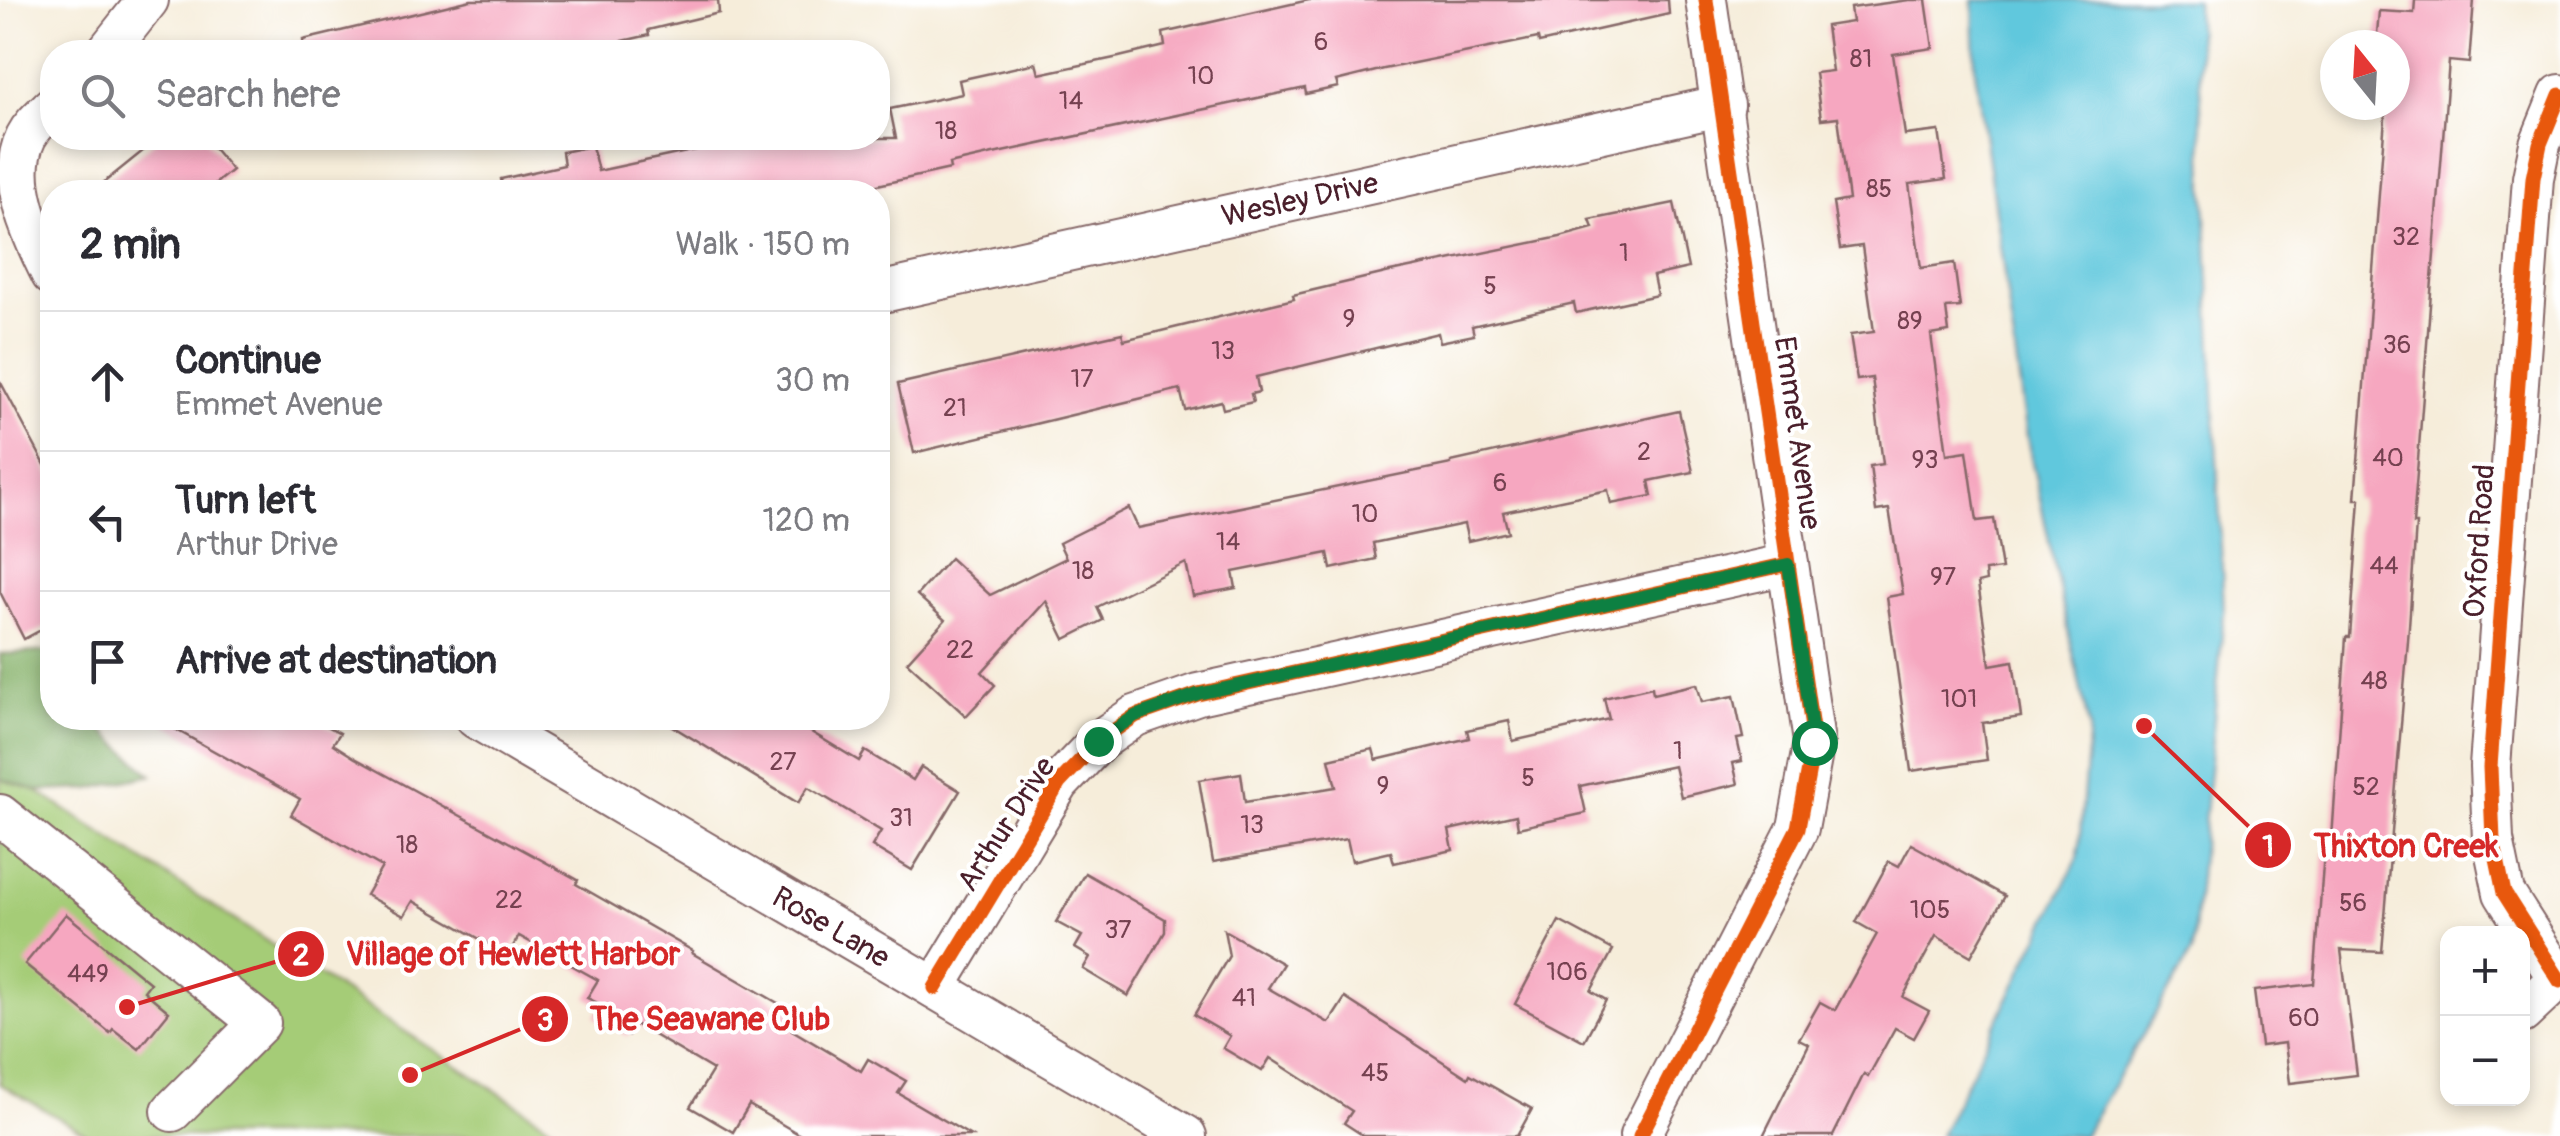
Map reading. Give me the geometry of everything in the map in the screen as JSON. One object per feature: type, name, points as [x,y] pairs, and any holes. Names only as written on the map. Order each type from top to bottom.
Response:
[{"type":"street","points":[[116,40],[148,0]]},
{"type":"street","name":"Emmet Avenue","points":[[1640,1136],[1798,828],[1814,742],[1706,0]]},
{"type":"street","name":"Oxford Road","points":[[2559,980],[2504,893],[2493,840],[2490,767],[2534,178],[2540,144],[2560,95]]},
{"type":"street","name":"Wesley Drive","points":[[890,290],[1724,105]]},
{"type":"street","points":[[40,122],[25,140],[21,167],[31,230],[40,249]]},
{"type":"street","name":"Arthur Drive","points":[[936,988],[1059,783],[1098,741],[1135,716],[1198,694],[1788,564]]},
{"type":"street","name":"Rose Lane","points":[[496,730],[1186,1136]]},
{"type":"street","points":[[0,815],[260,1022],[172,1111]]},
{"type":"street","points":[[2530,1006],[2559,980]]},
{"type":"green space","points":[[40,652],[40,730],[103,730],[152,775],[90,789],[38,791],[0,779],[0,654]]},
{"type":"green space","points":[[0,767],[565,1136],[90,1136],[0,1084]]},
{"type":"water","points":[[1973,0],[2196,0],[2224,613],[2192,952],[2083,1136],[1940,1136],[2078,858],[2089,728],[2028,443],[1975,69]]},
{"type":"building","points":[[471,0],[718,0],[719,13],[648,30],[649,35],[627,40],[303,40]]},
{"type":"building","points":[[1309,0],[1668,0],[1669,14],[1539,43],[1538,38],[1384,69],[1336,81],[1338,87],[1306,94],[1305,88],[1002,152],[890,182],[501,180],[564,165],[562,152],[572,150],[593,150],[598,171],[696,150],[890,150],[890,138],[896,138],[890,109],[962,94],[959,80],[1036,63],[1039,74],[1165,46],[1163,33]]},
{"type":"building","points":[[1926,0],[1933,48],[1893,54],[1905,135],[1939,131],[1946,179],[1909,184],[1921,268],[1954,263],[1960,307],[1946,308],[1949,332],[1931,335],[1947,454],[1967,451],[1977,521],[1994,519],[2002,569],[1985,571],[1986,581],[1978,583],[1990,665],[2013,661],[2021,717],[1982,723],[1987,760],[1911,771],[1887,597],[1903,594],[1889,509],[1876,511],[1870,466],[1883,464],[1872,378],[1857,380],[1850,335],[1874,332],[1862,246],[1840,249],[1833,203],[1849,200],[1838,117],[1821,119],[1815,73],[1832,71],[1826,26],[1852,22],[1850,8]]},
{"type":"building","points":[[2415,0],[2474,0],[2469,63],[2449,61],[2382,952],[2341,950],[2357,1075],[2290,1083],[2285,1043],[2261,1046],[2254,991],[2314,984],[2324,852],[2331,853],[2346,637],[2350,637],[2360,499],[2355,499],[2385,120],[2410,120],[2410,30],[2377,30],[2379,11],[2414,13]]},
{"type":"building","points":[[144,150],[215,150],[232,170],[220,180],[107,180]]},
{"type":"building","points":[[1674,203],[1688,268],[1653,276],[1657,295],[1576,313],[1574,303],[1472,326],[1474,335],[1440,342],[1438,333],[1256,377],[1259,392],[1251,394],[1253,402],[1223,409],[1221,401],[1185,410],[1180,389],[914,453],[898,384],[1122,333],[1124,340],[1390,272],[1560,237],[1593,228],[1590,220]]},
{"type":"building","points":[[0,381],[40,456],[40,630],[24,639],[0,592]]},
{"type":"building","points":[[1679,411],[1693,472],[1649,481],[1652,496],[1611,504],[1608,490],[1503,512],[1508,532],[1468,541],[1464,524],[1373,543],[1376,559],[1331,569],[1328,553],[1233,572],[1236,588],[1193,596],[1186,563],[1097,607],[1103,620],[1065,639],[1046,601],[982,672],[995,685],[966,716],[907,662],[945,620],[917,595],[950,558],[990,595],[1066,558],[1059,543],[1129,508],[1138,528],[1451,464]]},
{"type":"building","points":[[1697,684],[1702,702],[1734,696],[1743,738],[1737,739],[1742,761],[1733,763],[1738,784],[1681,797],[1674,766],[1580,786],[1586,813],[1518,828],[1516,815],[1449,830],[1453,850],[1394,863],[1391,852],[1352,861],[1347,839],[1213,862],[1199,780],[1241,773],[1245,802],[1336,787],[1329,759],[1373,749],[1376,760],[1469,738],[1467,730],[1509,721],[1513,741],[1609,719],[1604,698],[1652,687],[1653,694]]},
{"type":"building","points":[[176,730],[334,730],[340,733],[333,744],[578,880],[576,884],[800,1016],[792,1030],[861,1071],[868,1059],[906,1081],[898,1093],[971,1136],[802,1136],[749,1105],[733,1132],[690,1107],[713,1070],[635,1024],[628,1036],[595,1017],[602,1005],[587,998],[598,980],[519,936],[508,955],[413,901],[404,916],[366,895],[382,867],[291,815],[300,799]]},
{"type":"building","points":[[679,730],[808,730],[859,761],[865,751],[913,780],[921,767],[960,791],[912,870],[872,846],[881,831],[808,787],[798,803]]},
{"type":"building","points":[[1911,844],[2005,896],[1971,956],[1936,936],[1903,997],[1929,1011],[1914,1038],[1895,1028],[1868,1077],[1864,1074],[1833,1136],[1763,1136],[1809,1044],[1799,1039],[1820,1002],[1835,1010],[1877,934],[1856,922],[1889,861],[1899,866]]},
{"type":"building","points":[[1085,873],[1165,919],[1165,932],[1128,996],[1083,969],[1090,957],[1075,948],[1082,936],[1056,922]]},
{"type":"building","points":[[66,914],[150,983],[144,991],[169,1012],[139,1049],[113,1029],[110,1033],[25,964]]},
{"type":"building","points":[[1559,921],[1613,950],[1591,991],[1606,1000],[1584,1041],[1515,1004]]},
{"type":"building","points":[[1224,930],[1283,964],[1268,988],[1329,1023],[1345,998],[1468,1078],[1470,1074],[1532,1109],[1517,1136],[1364,1136],[1344,1123],[1352,1111],[1270,1058],[1262,1071],[1223,1048],[1230,1036],[1194,1015],[1229,956]]},
{"type":"cycle path","points":[[1640,1136],[1798,828],[1814,742],[1706,0]]},
{"type":"cycle path","points":[[2560,95],[2540,144],[2533,178],[2490,767],[2493,840],[2504,893],[2560,981]]},
{"type":"cycle path","points":[[935,988],[1059,783],[1099,741],[1135,716],[1198,694],[1788,564]]},
{"type":"place","name":"Thixton Creek","points":[[2144,726]]},
{"type":"place","name":"Village of Hewlett Harbor","points":[[127,1007]]},
{"type":"place","name":"The Seawane Club","points":[[410,1075]]},
{"type":"route","points":[[1098,741],[1135,716],[1198,694],[1788,564],[1814,742]]}]
